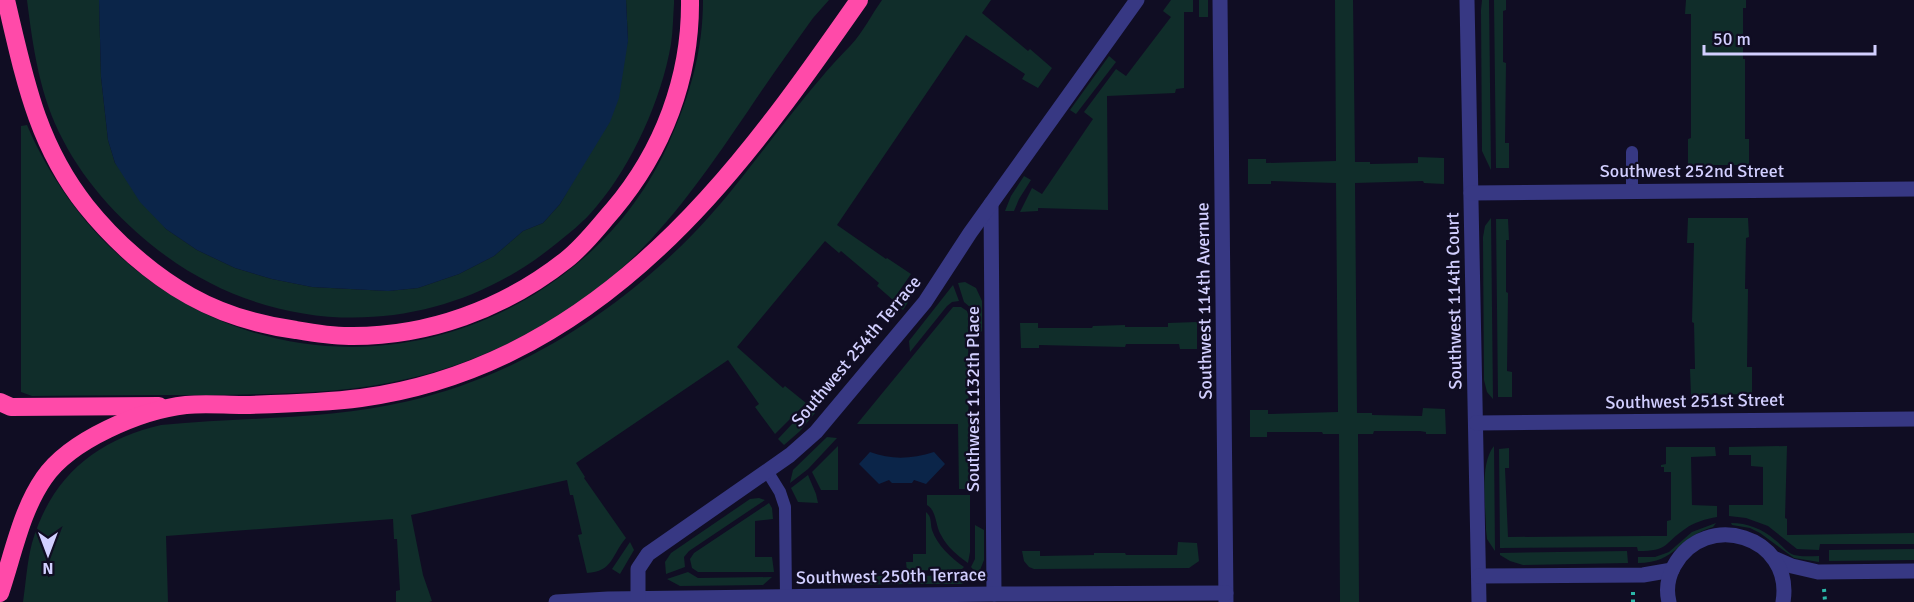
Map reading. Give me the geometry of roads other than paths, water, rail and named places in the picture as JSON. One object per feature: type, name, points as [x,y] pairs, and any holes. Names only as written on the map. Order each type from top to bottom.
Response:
[{"type":"highway","points":[[6,0],[33,110],[53,156],[87,208],[114,237],[157,274],[203,303],[274,327],[346,336],[400,333],[452,321],[500,302],[522,289],[567,259],[587,241],[628,192],[655,148],[666,124],[679,90],[684,65],[690,0]]},
{"type":"highway","points":[[0,402],[11,407],[302,403],[360,398],[407,389],[485,364],[567,321],[633,271],[702,206],[756,142],[859,0]]},
{"type":"highway","points":[[0,593],[26,513],[45,477],[57,462],[83,441],[115,426],[185,405]]},
{"type":"street","name":"Southwest 254th Terrace","points":[[638,600],[638,569],[648,554],[790,455],[816,432],[925,302],[970,233],[1137,0]]},
{"type":"street","name":"Southwest 114th Avernue","points":[[1220,0],[1226,598]]},
{"type":"street","name":"Southwest 114th Court","points":[[1467,0],[1479,602]]},
{"type":"street","name":"Southwest 252nd Street","points":[[1471,193],[1914,189]]},
{"type":"street","name":"Southwest 1132th Place","points":[[991,204],[994,594]]},
{"type":"street","name":"Southwest 251st Street","points":[[1476,423],[1914,418]]},
{"type":"street","points":[[1669,602],[1668,584],[1679,558],[1689,547],[1716,535],[1730,534],[1745,537],[1758,544],[1776,559],[1792,566],[1818,572],[1914,571]]},
{"type":"street","points":[[1776,559],[1783,579],[1783,602]]},
{"type":"street","points":[[1479,576],[1643,575],[1672,570]]},
{"type":"street","name":"Southwest 250th Terrace","points":[[556,602],[786,597],[869,600],[994,594],[1226,598]]},
{"type":"lane","points":[[1632,152],[1632,191]]},
{"type":"lane","points":[[767,471],[785,507],[786,597]]},
{"type":"water","points":[[99,0],[626,0],[628,41],[619,98],[610,122],[560,204],[543,223],[523,231],[494,256],[459,274],[418,288],[388,291],[312,287],[272,279],[235,268],[197,250],[166,229],[140,202],[115,163],[108,140],[101,77]]},
{"type":"water","points":[[870,452],[902,458],[934,452],[945,464],[926,484],[914,480],[912,483],[892,483],[889,480],[879,484],[859,464]]}]
